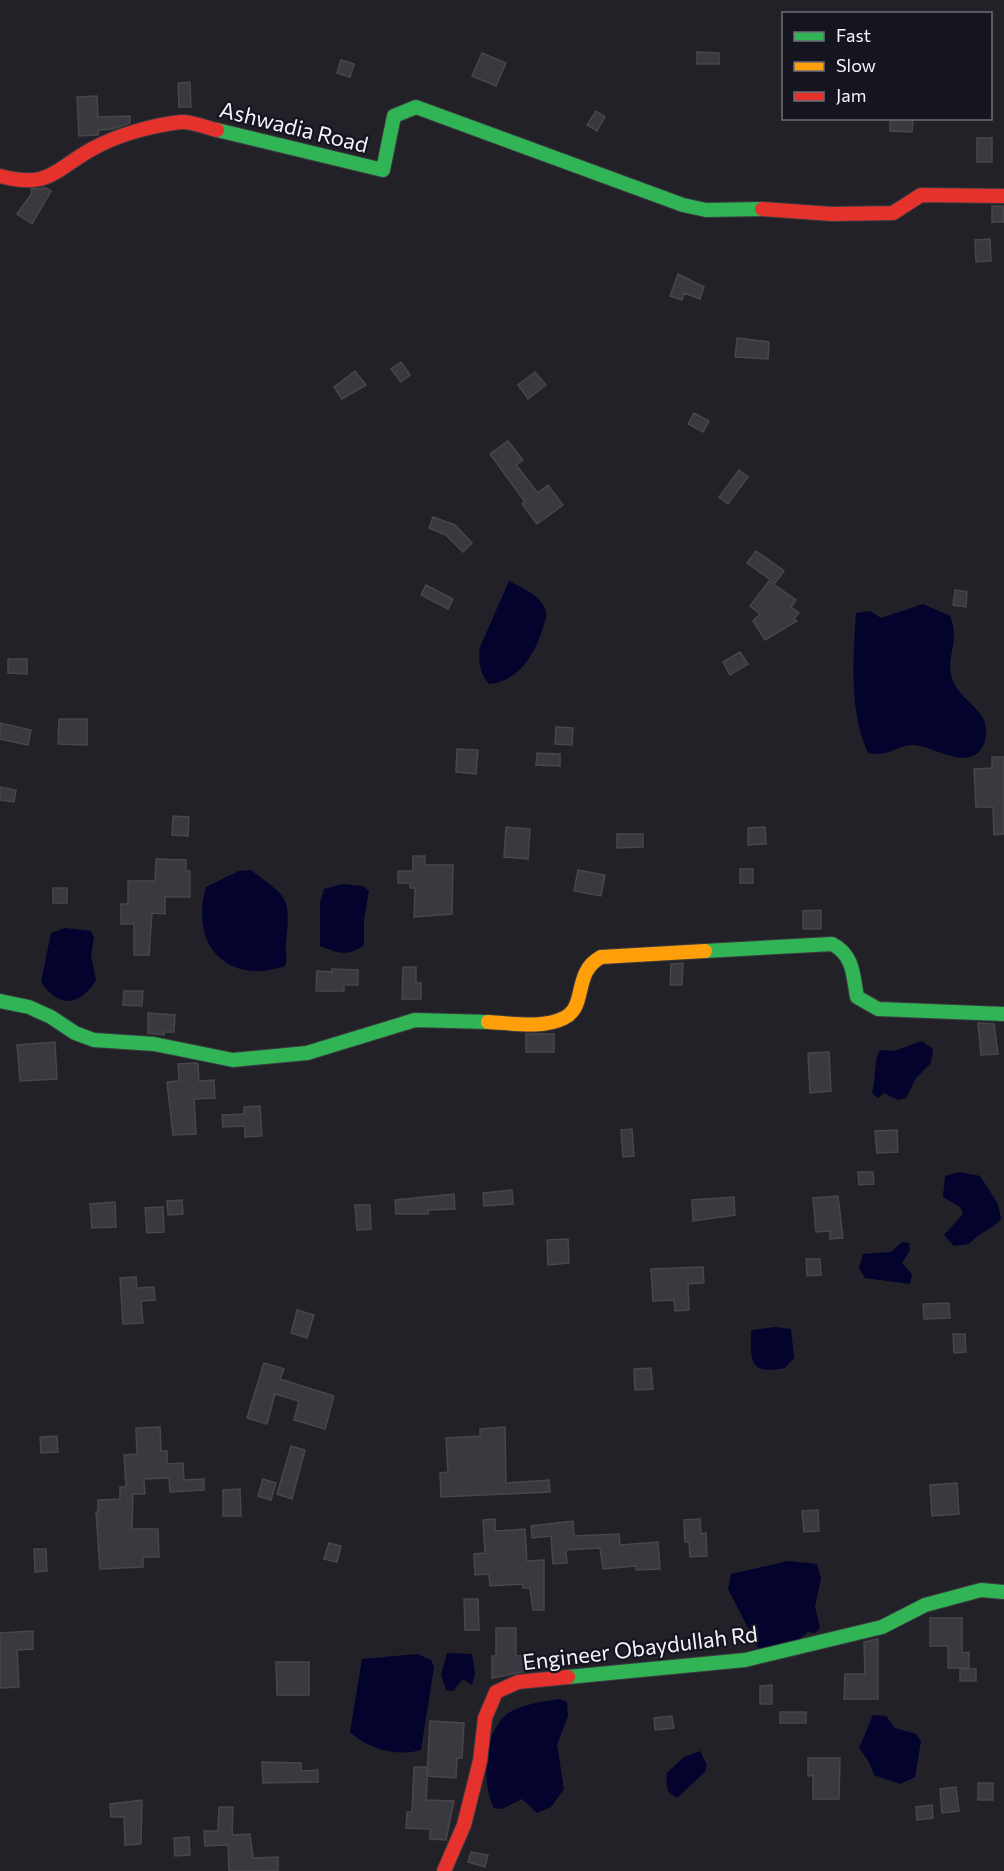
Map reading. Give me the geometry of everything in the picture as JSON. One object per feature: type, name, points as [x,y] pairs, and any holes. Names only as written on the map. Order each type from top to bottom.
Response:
[{"type":"street","name":"Ashwadia Road","points":[[0,176],[16,180],[52,177],[93,148],[137,132],[183,122],[383,170],[394,116],[416,107],[683,205],[706,210],[742,207],[832,214],[893,213],[921,195],[1004,196]]},
{"type":"street","points":[[0,1001],[29,1007],[51,1017],[75,1033],[94,1040],[154,1044],[233,1060],[308,1053],[415,1020],[543,1024],[565,1018],[576,1006],[585,970],[590,963],[601,957],[832,944],[844,948],[850,958],[857,997],[878,1009],[1004,1014]]},
{"type":"street","name":"Engineer Obaydullah Rd","points":[[444,1871],[464,1825],[480,1761],[485,1719],[496,1692],[518,1682],[745,1660],[882,1627],[925,1605],[981,1590],[1004,1592]]},
{"type":"shaded area","points":[[509,581],[530,592],[543,604],[546,618],[536,646],[525,664],[509,678],[489,684],[480,667],[480,647]]},
{"type":"shaded area","points":[[923,604],[950,616],[954,633],[950,663],[952,678],[954,684],[984,721],[986,738],[984,744],[978,753],[970,757],[950,756],[912,745],[882,754],[868,753],[862,737],[854,684],[856,613],[870,611],[881,618]]},
{"type":"shaded area","points":[[251,870],[279,893],[287,906],[285,966],[264,971],[246,970],[230,965],[217,955],[208,942],[203,926],[202,908],[206,887],[239,871]]},
{"type":"shaded area","points":[[342,884],[363,886],[369,891],[364,920],[364,945],[348,952],[338,952],[320,946],[320,903],[324,889]]},
{"type":"shaded area","points":[[65,928],[91,931],[94,937],[91,955],[96,980],[83,995],[69,1001],[55,996],[41,982],[51,933]]},
{"type":"shaded area","points":[[922,1041],[933,1049],[931,1063],[916,1078],[906,1098],[898,1100],[884,1093],[878,1098],[872,1093],[880,1050],[894,1051]]},
{"type":"shaded area","points":[[959,1172],[980,1176],[998,1204],[1001,1219],[969,1244],[954,1246],[944,1235],[963,1214],[960,1207],[943,1197],[945,1176]]},
{"type":"shaded area","points":[[902,1242],[909,1243],[910,1250],[902,1263],[912,1274],[910,1284],[865,1278],[859,1268],[863,1254],[891,1252]]},
{"type":"shaded area","points":[[775,1327],[791,1329],[794,1358],[785,1368],[773,1370],[758,1367],[752,1357],[751,1330]]},
{"type":"shaded area","points":[[788,1561],[817,1564],[821,1578],[815,1607],[820,1628],[815,1633],[808,1632],[789,1648],[759,1649],[728,1589],[731,1574]]},
{"type":"shaded area","points":[[447,1653],[472,1654],[475,1674],[472,1685],[463,1679],[453,1691],[446,1690],[441,1675]]},
{"type":"shaded area","points":[[417,1654],[431,1660],[434,1667],[421,1750],[393,1752],[374,1747],[357,1738],[350,1732],[362,1659]]},
{"type":"shaded area","points":[[560,1699],[567,1702],[568,1716],[557,1745],[564,1789],[551,1807],[537,1813],[522,1799],[502,1809],[494,1808],[487,1785],[486,1771],[494,1731],[501,1720],[515,1709]]},
{"type":"shaded area","points":[[873,1715],[886,1716],[895,1728],[916,1734],[921,1741],[915,1777],[900,1784],[874,1775],[869,1762],[859,1748]]},
{"type":"shaded area","points":[[700,1751],[707,1765],[705,1772],[677,1798],[667,1788],[667,1773],[684,1757]]},
{"type":"building","points":[[697,52],[719,53],[719,64],[697,64]]},
{"type":"building","points":[[482,53],[506,63],[496,86],[472,76]]},
{"type":"building","points":[[341,60],[354,64],[350,77],[337,73]]},
{"type":"building","points":[[190,82],[191,107],[179,107],[178,83]]},
{"type":"building","points":[[97,96],[98,117],[130,116],[130,123],[113,129],[99,130],[98,135],[79,136],[77,97]]},
{"type":"building","points":[[596,111],[605,117],[597,131],[587,125]]},
{"type":"building","points":[[890,120],[913,120],[912,132],[890,131]]},
{"type":"building","points":[[977,138],[992,138],[992,162],[977,162]]},
{"type":"building","points":[[46,188],[51,191],[32,224],[17,214],[32,193],[31,189]]},
{"type":"building","points":[[992,206],[1003,206],[1004,222],[992,222]]},
{"type":"building","points":[[990,239],[991,261],[976,262],[975,240]]},
{"type":"building","points":[[678,274],[704,287],[700,299],[684,293],[682,300],[670,296]]},
{"type":"building","points":[[737,338],[769,342],[768,359],[735,357]]},
{"type":"building","points":[[401,362],[410,375],[401,382],[391,369]]},
{"type":"building","points":[[355,371],[366,385],[342,399],[334,387]]},
{"type":"building","points":[[535,372],[546,385],[528,399],[518,385]]},
{"type":"building","points":[[694,413],[709,421],[703,432],[688,424]]},
{"type":"building","points":[[508,441],[523,460],[516,465],[538,493],[548,485],[563,505],[537,524],[522,504],[525,502],[490,454]]},
{"type":"building","points":[[739,470],[748,477],[728,504],[719,497]]},
{"type":"building","points":[[433,517],[455,525],[472,543],[463,552],[446,535],[429,528]]},
{"type":"building","points":[[756,551],[784,571],[775,583],[747,563]]},
{"type":"building","points":[[769,581],[796,600],[791,607],[799,613],[794,619],[797,621],[765,640],[753,621],[760,614],[750,606]]},
{"type":"building","points":[[426,585],[453,599],[448,609],[421,595]]},
{"type":"building","points":[[955,590],[967,592],[966,607],[953,605]]},
{"type":"building","points":[[740,652],[748,664],[730,675],[723,662]]},
{"type":"building","points":[[8,659],[27,659],[27,674],[8,673]]},
{"type":"building","points":[[59,719],[87,719],[87,745],[58,744]]},
{"type":"building","points":[[0,723],[31,730],[28,745],[0,739]]},
{"type":"building","points":[[556,727],[573,728],[572,745],[555,744]]},
{"type":"building","points":[[457,749],[478,750],[476,774],[456,772]]},
{"type":"building","points":[[537,753],[560,754],[560,766],[536,765]]},
{"type":"building","points":[[992,757],[1004,757],[1004,834],[994,835],[993,807],[976,807],[974,769],[992,768]]},
{"type":"building","points":[[0,787],[16,790],[14,802],[0,800]]},
{"type":"building","points":[[173,816],[189,817],[188,836],[172,835]]},
{"type":"building","points":[[506,827],[530,829],[528,859],[504,857]]},
{"type":"building","points":[[765,827],[766,844],[748,845],[748,828]]},
{"type":"building","points":[[617,834],[643,834],[643,847],[617,848]]},
{"type":"building","points":[[413,856],[425,856],[425,865],[453,865],[452,914],[414,917],[415,888],[410,888],[410,883],[398,883],[398,871],[413,871]]},
{"type":"building","points":[[156,859],[186,860],[186,871],[190,871],[190,897],[165,897],[165,914],[152,913],[149,955],[134,955],[134,924],[121,924],[121,904],[128,904],[128,881],[155,881]]},
{"type":"building","points":[[740,869],[753,869],[753,883],[740,883]]},
{"type":"building","points":[[578,870],[605,875],[601,896],[574,891]]},
{"type":"building","points":[[53,888],[67,888],[67,903],[53,903]]},
{"type":"building","points":[[821,910],[821,929],[803,929],[803,911]]},
{"type":"building","points":[[683,963],[682,985],[670,985],[671,964]]},
{"type":"building","points":[[403,967],[416,967],[416,983],[421,983],[421,999],[402,999]]},
{"type":"building","points":[[332,969],[358,970],[358,985],[344,985],[344,991],[316,991],[317,971],[332,972]]},
{"type":"building","points":[[124,991],[143,991],[142,1006],[123,1005]]},
{"type":"building","points":[[148,1013],[175,1015],[174,1032],[164,1032],[164,1035],[148,1033]]},
{"type":"building","points":[[978,1023],[994,1024],[998,1054],[981,1055]]},
{"type":"building","points":[[526,1034],[554,1034],[554,1052],[526,1052]]},
{"type":"building","points":[[55,1042],[57,1079],[20,1081],[17,1045]]},
{"type":"building","points":[[829,1052],[831,1091],[810,1093],[808,1053]]},
{"type":"building","points":[[178,1064],[198,1064],[199,1081],[214,1080],[215,1098],[194,1099],[196,1134],[173,1135],[167,1082],[179,1081]]},
{"type":"building","points":[[260,1106],[262,1136],[245,1137],[245,1126],[223,1127],[222,1115],[244,1114],[244,1107]]},
{"type":"building","points":[[632,1129],[634,1156],[623,1157],[621,1130]]},
{"type":"building","points":[[897,1130],[898,1152],[877,1153],[875,1131]]},
{"type":"building","points":[[858,1172],[873,1172],[874,1184],[859,1185]]},
{"type":"building","points":[[512,1190],[513,1204],[484,1206],[483,1193]]},
{"type":"building","points":[[454,1194],[455,1209],[428,1210],[428,1214],[396,1214],[395,1200]]},
{"type":"building","points":[[838,1196],[843,1238],[830,1239],[830,1231],[816,1232],[813,1198]]},
{"type":"building","points":[[734,1197],[735,1215],[693,1221],[692,1200]]},
{"type":"building","points":[[182,1200],[183,1214],[168,1215],[167,1201]]},
{"type":"building","points":[[115,1202],[116,1227],[92,1228],[90,1204]]},
{"type":"building","points":[[355,1205],[370,1205],[371,1229],[357,1230]]},
{"type":"building","points":[[163,1207],[164,1232],[147,1233],[145,1208]]},
{"type":"building","points":[[568,1239],[569,1263],[548,1265],[547,1240]]},
{"type":"building","points":[[806,1259],[820,1259],[821,1275],[807,1276]]},
{"type":"building","points":[[703,1267],[704,1283],[688,1284],[689,1310],[675,1311],[674,1300],[653,1301],[651,1269]]},
{"type":"building","points":[[136,1277],[137,1288],[154,1287],[155,1300],[141,1301],[143,1323],[123,1324],[120,1278]]},
{"type":"building","points":[[949,1303],[950,1318],[924,1319],[923,1304]]},
{"type":"building","points":[[297,1310],[314,1315],[307,1338],[291,1333]]},
{"type":"building","points":[[953,1334],[965,1334],[966,1352],[954,1353]]},
{"type":"building","points":[[264,1363],[284,1369],[280,1379],[334,1396],[325,1429],[294,1420],[299,1401],[275,1394],[267,1424],[247,1418]]},
{"type":"building","points":[[651,1368],[653,1389],[635,1390],[634,1369]]},
{"type":"building","points":[[160,1427],[161,1451],[167,1451],[167,1464],[183,1463],[184,1480],[204,1479],[204,1490],[170,1492],[169,1478],[144,1479],[145,1494],[133,1494],[132,1529],[158,1529],[159,1557],[143,1557],[143,1567],[100,1569],[96,1512],[98,1512],[98,1500],[120,1499],[120,1487],[126,1487],[124,1455],[137,1454],[136,1428]]},
{"type":"building","points":[[505,1427],[506,1483],[549,1480],[550,1492],[441,1497],[440,1473],[448,1472],[446,1438],[480,1436],[480,1429]]},
{"type":"building","points":[[57,1436],[58,1452],[41,1453],[40,1437]]},
{"type":"building","points":[[291,1446],[305,1450],[292,1499],[277,1494]]},
{"type":"building","points":[[263,1479],[276,1483],[271,1500],[258,1496]]},
{"type":"building","points":[[957,1483],[959,1514],[932,1516],[930,1485]]},
{"type":"building","points":[[240,1489],[241,1516],[223,1516],[223,1490]]},
{"type":"building","points":[[818,1510],[819,1531],[804,1532],[802,1511]]},
{"type":"building","points":[[495,1519],[495,1531],[525,1529],[527,1561],[544,1560],[544,1610],[533,1610],[530,1588],[523,1588],[523,1584],[490,1586],[489,1574],[475,1575],[474,1554],[485,1553],[483,1520]]},
{"type":"building","points":[[700,1519],[701,1534],[706,1533],[707,1556],[690,1557],[689,1542],[685,1542],[684,1520]]},
{"type":"building","points":[[573,1521],[574,1536],[619,1534],[620,1545],[658,1542],[660,1569],[636,1570],[636,1566],[603,1569],[600,1548],[566,1550],[567,1563],[553,1564],[551,1536],[532,1538],[531,1526]]},
{"type":"building","points":[[329,1543],[341,1546],[337,1562],[324,1559]]},
{"type":"building","points":[[34,1549],[46,1549],[47,1571],[35,1572]]},
{"type":"building","points":[[464,1599],[478,1599],[479,1630],[465,1630]]},
{"type":"building","points":[[930,1618],[962,1618],[962,1653],[969,1652],[969,1668],[948,1668],[948,1646],[930,1646]]},
{"type":"building","points":[[496,1628],[516,1628],[516,1656],[532,1655],[532,1670],[492,1678],[492,1656],[496,1656]]},
{"type":"building","points":[[33,1631],[33,1649],[17,1650],[19,1687],[0,1688],[0,1633]]},
{"type":"building","points":[[878,1639],[878,1699],[844,1699],[845,1674],[865,1674],[864,1642]]},
{"type":"building","points":[[276,1662],[309,1662],[309,1695],[277,1695]]},
{"type":"building","points":[[960,1669],[976,1669],[976,1681],[960,1681]]},
{"type":"building","points":[[772,1685],[772,1704],[760,1704],[760,1686]]},
{"type":"building","points":[[780,1712],[806,1712],[806,1723],[780,1723]]},
{"type":"building","points":[[672,1716],[674,1728],[655,1730],[654,1718]]},
{"type":"building","points":[[430,1721],[464,1723],[462,1758],[457,1758],[456,1778],[427,1776]]},
{"type":"building","points":[[808,1758],[840,1758],[839,1799],[813,1799],[813,1775],[808,1776]]},
{"type":"building","points":[[262,1762],[301,1763],[301,1771],[318,1770],[318,1782],[263,1783]]},
{"type":"building","points":[[414,1767],[428,1767],[426,1800],[454,1801],[446,1840],[430,1839],[430,1829],[406,1828],[407,1812],[412,1812]]},
{"type":"building","points":[[978,1783],[993,1783],[993,1800],[978,1800]]},
{"type":"building","points":[[956,1787],[959,1811],[942,1813],[940,1789]]},
{"type":"building","points":[[142,1800],[141,1844],[125,1845],[124,1817],[111,1817],[110,1804]]},
{"type":"building","points":[[932,1805],[933,1818],[917,1820],[916,1807]]},
{"type":"building","points":[[219,1807],[233,1807],[232,1835],[250,1834],[253,1858],[278,1857],[278,1871],[229,1871],[228,1845],[205,1846],[204,1831],[218,1831]]},
{"type":"building","points":[[189,1837],[190,1855],[175,1856],[174,1838]]},
{"type":"building","points":[[471,1852],[488,1855],[485,1867],[468,1862]]},
{"type":"traffic: fast","points":[[217,130],[383,170],[394,116],[416,107],[683,205],[706,210],[762,209]]},
{"type":"traffic: fast","points":[[705,951],[832,944],[849,960],[857,997],[878,1009],[1004,1014]]},
{"type":"traffic: fast","points":[[0,1001],[29,1007],[51,1017],[75,1033],[94,1040],[154,1044],[233,1060],[307,1053],[415,1020],[488,1022]]},
{"type":"traffic: fast","points":[[568,1677],[745,1660],[882,1627],[925,1605],[981,1590],[1004,1592]]},
{"type":"traffic: slow","points":[[488,1022],[537,1024],[564,1018],[576,1006],[586,972],[601,957],[705,951]]},
{"type":"traffic: jam","points":[[0,176],[30,180],[41,179],[102,144],[135,131],[170,123],[185,122],[217,130]]},
{"type":"traffic: jam","points":[[762,209],[832,214],[893,213],[921,195],[1004,196]]},
{"type":"traffic: jam","points":[[444,1871],[464,1825],[480,1761],[485,1718],[496,1692],[518,1682],[568,1677]]}]
